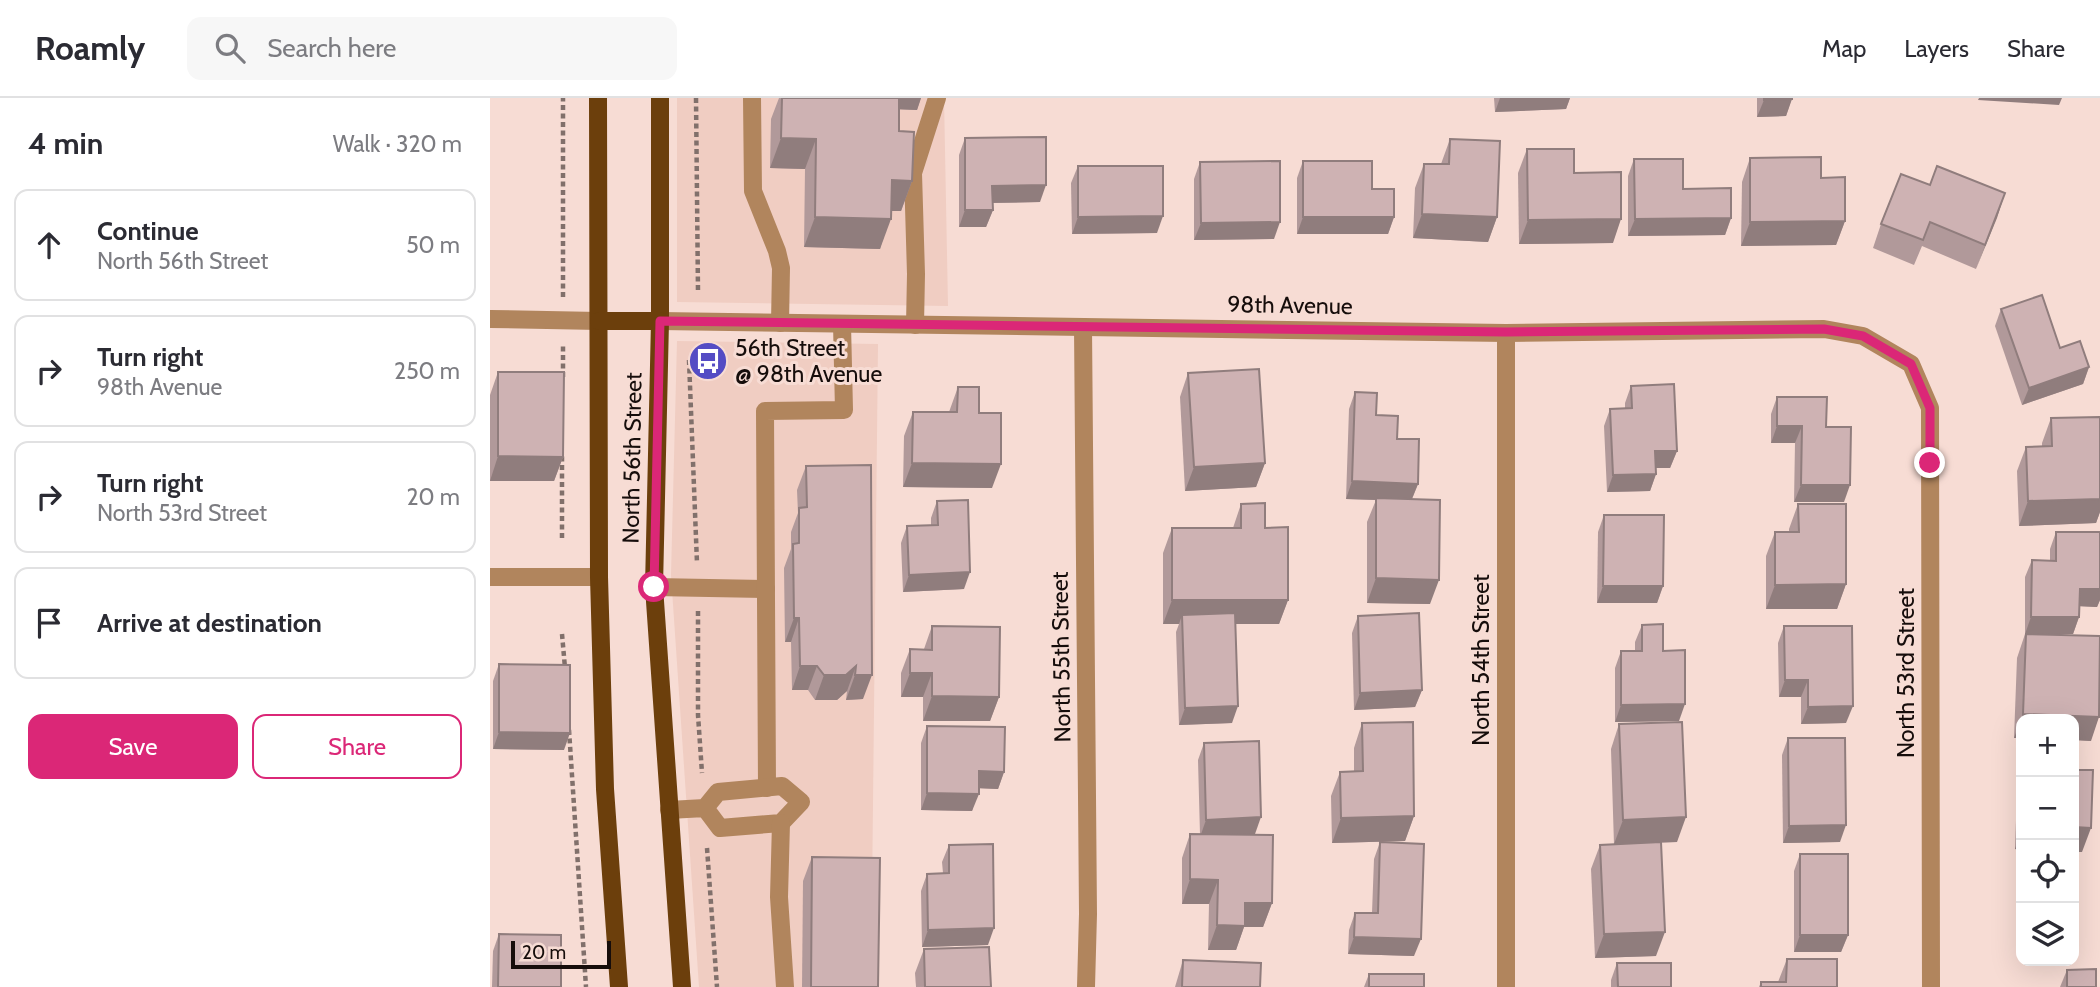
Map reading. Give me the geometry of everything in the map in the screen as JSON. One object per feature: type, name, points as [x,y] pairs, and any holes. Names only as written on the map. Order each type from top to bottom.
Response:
[{"type":"main road","name":"North 56th Street","points":[[598,98],[599,576],[605,789],[619,987]]},
{"type":"main road","name":"North 56th Street","points":[[660,98],[660,321],[654,587],[682,987]]},
{"type":"main road","points":[[599,321],[660,321]]},
{"type":"street","points":[[752,98],[753,191],[781,268],[780,323]]},
{"type":"street","points":[[915,325],[913,173],[937,98]]},
{"type":"street","points":[[490,319],[599,321]]},
{"type":"street","name":"98th Avenue","points":[[660,321],[1506,332],[1824,329],[1863,336],[1911,364]]},
{"type":"street","points":[[767,788],[765,411],[844,410],[842,324]]},
{"type":"street","name":"North 55th Street","points":[[1083,327],[1088,914],[1086,987]]},
{"type":"street","name":"North 54th Street","points":[[1506,332],[1506,987]]},
{"type":"street","name":"North 53rd Street","points":[[1911,364],[1930,408],[1931,987]]},
{"type":"street","points":[[490,577],[599,576]]},
{"type":"street","points":[[654,587],[766,589]]},
{"type":"street","points":[[670,810],[705,808],[718,792],[782,786],[801,802],[781,823],[720,828],[705,808]]},
{"type":"street","points":[[781,823],[779,897],[785,987]]},
{"type":"path","points":[[696,98],[698,292]]},
{"type":"path","points":[[689,360],[698,588],[698,715],[717,987]]},
{"type":"path","points":[[562,634],[565,675]]},
{"type":"path","points":[[569,729],[586,987]]},
{"type":"shaded area","points":[[677,98],[944,98],[948,306],[677,302]]},
{"type":"shaded area","points":[[677,341],[878,344],[871,987],[699,987],[671,575]]},
{"type":"building","points":[[782,98],[899,98],[899,131],[914,132],[912,181],[892,180],[891,219],[815,217],[816,139],[781,138]]},
{"type":"building","points":[[1792,98],[1792,99],[1764,100]]},
{"type":"building","points":[[1046,137],[1046,185],[992,186],[993,210],[965,210],[965,138]]},
{"type":"building","points":[[1450,139],[1500,141],[1497,217],[1422,214],[1424,164],[1449,164]]},
{"type":"building","points":[[1527,149],[1574,149],[1574,173],[1621,172],[1621,219],[1528,220]]},
{"type":"building","points":[[1821,157],[1821,178],[1845,177],[1845,221],[1750,222],[1750,158]]},
{"type":"building","points":[[1634,159],[1683,159],[1683,189],[1731,188],[1731,218],[1635,219]]},
{"type":"building","points":[[1280,161],[1280,222],[1201,223],[1200,162]]},
{"type":"building","points":[[1303,161],[1372,161],[1372,189],[1394,189],[1394,217],[1303,217]]},
{"type":"building","points":[[1078,166],[1163,166],[1163,216],[1078,217]]},
{"type":"building","points":[[1937,166],[2005,193],[1985,245],[1930,222],[1923,240],[1881,224],[1901,174],[1930,185]]},
{"type":"building","points":[[2042,295],[2060,348],[2080,341],[2089,367],[2029,388],[2001,309]]},
{"type":"building","points":[[1259,369],[1265,463],[1194,467],[1188,373]]},
{"type":"building","points":[[498,372],[564,372],[563,457],[498,456]]},
{"type":"building","points":[[1674,384],[1677,451],[1655,451],[1656,474],[1613,475],[1610,409],[1632,408],[1631,386]]},
{"type":"building","points":[[958,387],[979,387],[979,413],[1001,413],[1001,464],[912,463],[913,412],[957,412]]},
{"type":"building","points":[[1355,392],[1377,393],[1376,415],[1398,416],[1397,439],[1419,439],[1418,484],[1352,481]]},
{"type":"building","points":[[1777,397],[1827,397],[1826,427],[1851,427],[1850,485],[1801,485],[1802,426],[1777,426]]},
{"type":"building","points":[[2100,417],[2100,499],[2028,501],[2026,447],[2052,446],[2051,418]]},
{"type":"building","points":[[871,465],[872,675],[855,675],[856,666],[846,675],[824,675],[817,666],[800,666],[799,618],[794,618],[793,544],[799,543],[799,508],[807,507],[806,466]]},
{"type":"building","points":[[1376,498],[1440,500],[1439,580],[1376,578]]},
{"type":"building","points":[[968,500],[970,572],[909,575],[907,526],[938,525],[937,501]]},
{"type":"building","points":[[1265,503],[1265,528],[1288,527],[1288,600],[1172,600],[1172,528],[1241,528],[1241,504]]},
{"type":"building","points":[[1798,504],[1846,504],[1846,584],[1775,585],[1775,532],[1799,532]]},
{"type":"building","points":[[1604,515],[1664,515],[1663,586],[1603,586]]},
{"type":"building","points":[[2056,532],[2100,532],[2100,589],[2080,589],[2079,617],[2031,617],[2032,560],[2056,561]]},
{"type":"building","points":[[1235,613],[1238,706],[1185,708],[1182,615]]},
{"type":"building","points":[[1419,613],[1422,690],[1360,693],[1358,616]]},
{"type":"building","points":[[1663,624],[1663,651],[1685,650],[1685,704],[1621,705],[1621,651],[1642,651],[1642,625]]},
{"type":"building","points":[[932,626],[1000,627],[999,697],[932,696],[932,673],[910,673],[910,649],[932,650]]},
{"type":"building","points":[[1784,626],[1852,626],[1853,706],[1808,707],[1808,680],[1785,680]]},
{"type":"building","points":[[2026,634],[2100,636],[2099,717],[2079,716],[2079,714],[2023,714]]},
{"type":"building","points":[[499,664],[570,665],[570,733],[499,732]]},
{"type":"building","points":[[1413,722],[1414,816],[1341,818],[1340,772],[1363,771],[1362,723]]},
{"type":"building","points":[[1682,722],[1686,817],[1623,820],[1619,724]]},
{"type":"building","points":[[927,726],[1005,727],[1004,772],[979,771],[979,794],[927,793]]},
{"type":"building","points":[[1788,738],[1845,738],[1846,825],[1789,826]]},
{"type":"building","points":[[1259,741],[1261,817],[1206,820],[1204,743]]},
{"type":"building","points":[[2079,770],[2093,770],[2091,828],[2079,827]]},
{"type":"building","points":[[1190,834],[1273,835],[1272,903],[1245,903],[1245,926],[1217,925],[1218,880],[1190,879]]},
{"type":"building","points":[[1380,842],[1424,844],[1421,939],[1354,937],[1355,913],[1378,913]]},
{"type":"building","points":[[1661,842],[1665,932],[1604,934],[1600,845]]},
{"type":"building","points":[[993,844],[994,928],[928,930],[927,874],[949,873],[949,845]]},
{"type":"building","points":[[1800,854],[1848,854],[1848,935],[1800,935]]},
{"type":"building","points":[[812,857],[880,858],[878,987],[811,987]]},
{"type":"building","points":[[499,934],[561,935],[561,987],[498,987]]},
{"type":"building","points":[[989,947],[991,987],[925,987],[924,949]]},
{"type":"building","points":[[1787,959],[1837,959],[1837,987],[1761,987],[1761,982],[1786,982]]},
{"type":"building","points":[[1183,960],[1261,963],[1260,987],[1182,987]]},
{"type":"building","points":[[1617,963],[1671,963],[1671,987],[1618,987]]},
{"type":"building","points":[[2096,969],[2096,987],[2067,987],[2067,970]]},
{"type":"building","points":[[1369,974],[1424,974],[1424,987],[1369,987]]},
{"type":"place","name":"56th Street @ 98th Avenue","points":[[708,361]]},
{"type":"route","points":[[654,587],[660,321],[1506,332],[1824,329],[1863,336],[1911,364],[1930,408],[1930,463]]}]
